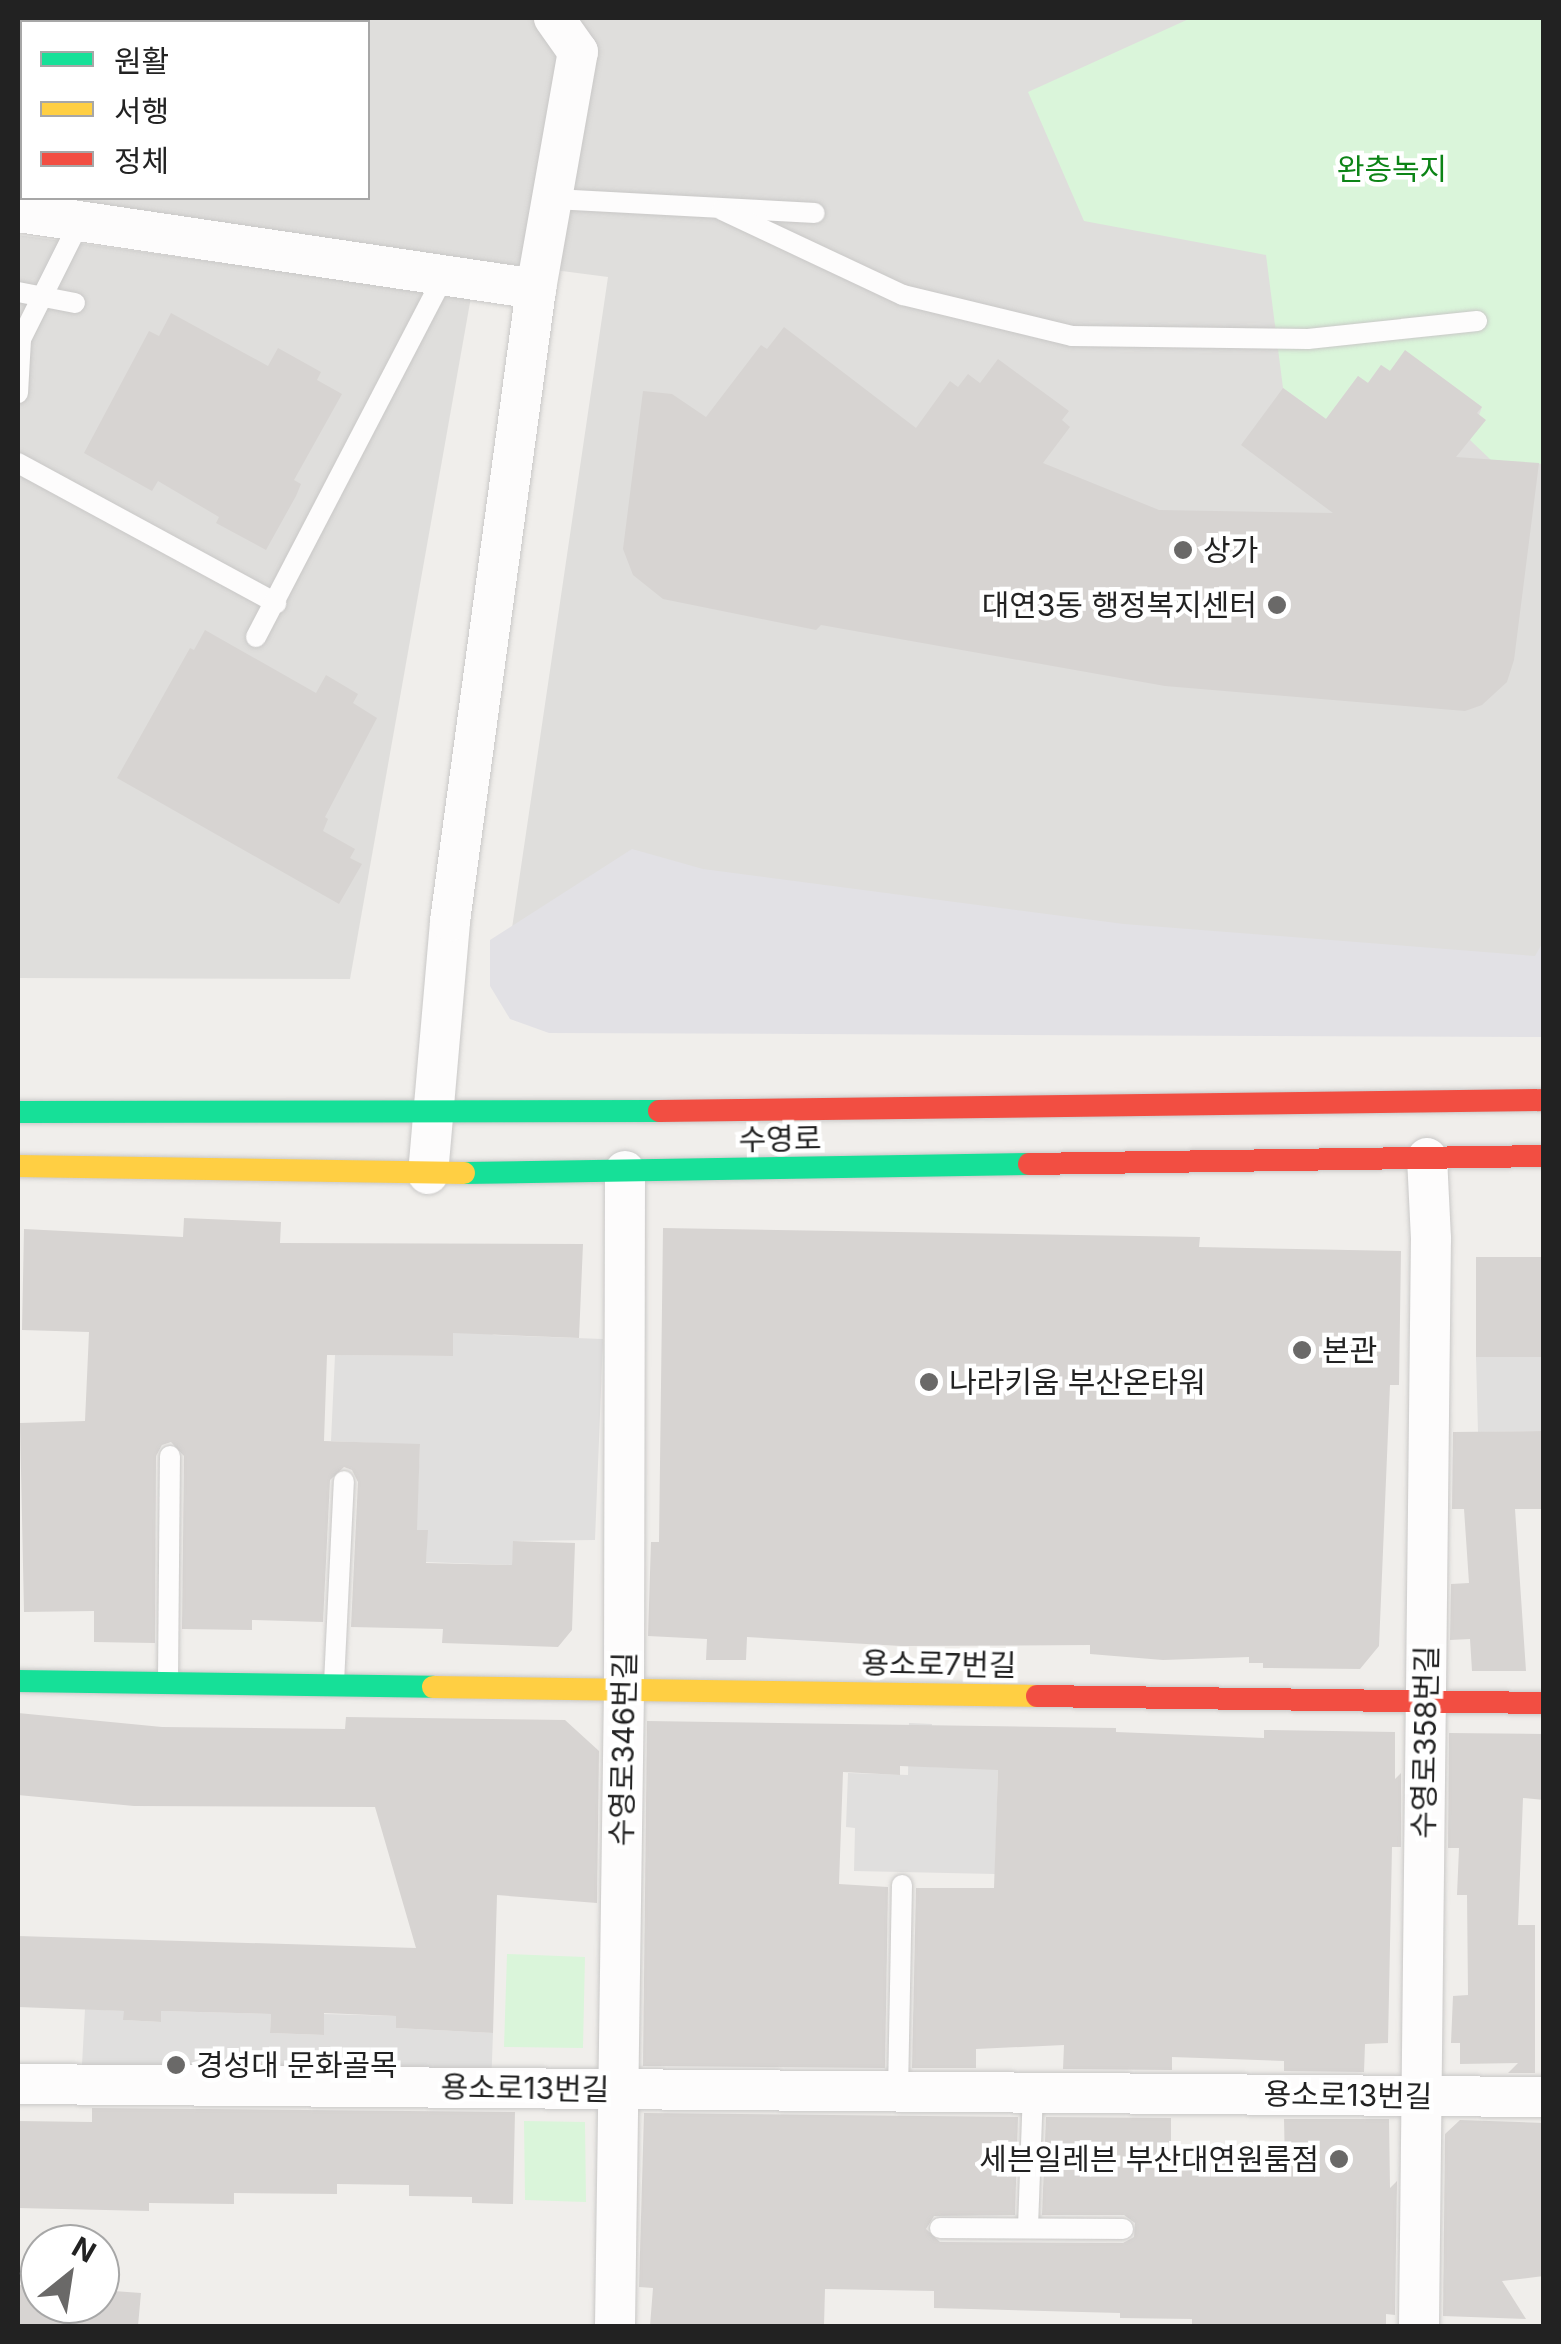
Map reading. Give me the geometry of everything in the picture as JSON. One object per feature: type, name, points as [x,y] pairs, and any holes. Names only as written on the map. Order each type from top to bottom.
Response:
[{"type":"main road","name":"수영로","points":[[18,1112],[432,1114],[1541,1099]]},
{"type":"main road","name":"수영로","points":[[18,1166],[428,1174],[1540,1157]]},
{"type":"main road","name":"용소로7번길","points":[[18,1681],[1544,1703]]},
{"type":"street","points":[[428,1174],[450,921],[536,289],[556,199],[578,52],[554,18]]},
{"type":"street","points":[[18,212],[536,289]]},
{"type":"street","name":"수영로358번길","points":[[1419,2326],[1431,1239],[1427,1158]]},
{"type":"street","name":"수영로346번길","points":[[615,2326],[624,1690],[625,1170]]},
{"type":"street","name":"용소로13번길","points":[[18,2084],[1544,2097]]},
{"type":"lane","points":[[556,199],[815,213]]},
{"type":"lane","points":[[722,210],[904,295],[1072,336],[1308,339],[1477,320]]},
{"type":"lane","points":[[18,393],[21,339],[79,223]]},
{"type":"lane","points":[[256,638],[444,276]]},
{"type":"lane","points":[[18,292],[75,303]]},
{"type":"lane","points":[[18,462],[276,603]]},
{"type":"lane","points":[[168,1683],[170,1456]]},
{"type":"lane","points":[[334,1686],[344,1480]]},
{"type":"lane","points":[[898,2092],[902,1885]]},
{"type":"lane","points":[[1028,2226],[1033,2093]]},
{"type":"lane","points":[[940,2228],[1123,2229]]},
{"type":"shaded area","points":[[18,18],[1543,18],[1543,979],[507,962],[608,277],[18,201]]},
{"type":"shaded area","points":[[18,235],[471,297],[350,979],[18,978]]},
{"type":"shaded area","points":[[632,849],[703,869],[1124,924],[1535,956],[1543,942],[1543,1037],[549,1033],[510,1019],[490,986],[490,940]]},
{"type":"shaded area","points":[[453,1314],[494,1335],[603,1339],[595,1540],[514,1541],[512,1565],[426,1562],[427,1530],[416,1530],[420,1445],[331,1441],[335,1355],[452,1356]]},
{"type":"shaded area","points":[[1476,1357],[1543,1357],[1543,1431],[1478,1432]]},
{"type":"shaded area","points":[[909,1723],[932,1724],[931,1767],[998,1769],[995,1874],[854,1871],[855,1828],[846,1827],[848,1773],[908,1775]]},
{"type":"shaded area","points":[[85,2009],[124,2011],[124,2020],[160,2022],[161,2011],[271,2014],[270,2033],[323,2035],[324,2014],[396,2016],[396,2028],[493,2033],[491,2088],[81,2084]]},
{"type":"green space","points":[[18,18],[38,18],[20,20],[18,138]]},
{"type":"green space","name":"완층녹지","points":[[1191,18],[1543,18],[1543,464],[1491,460],[1470,440],[1482,407],[1406,351],[1390,371],[1381,365],[1368,383],[1358,376],[1326,419],[1283,388],[1266,255],[1084,221],[1028,92]]},
{"type":"green space","points":[[507,1954],[585,1957],[583,2048],[504,2047]]},
{"type":"green space","points":[[524,2121],[585,2122],[586,2202],[525,2200]]},
{"type":"building","points":[[171,313],[268,366],[278,348],[321,372],[317,380],[342,394],[294,480],[301,484],[266,550],[216,523],[219,517],[158,481],[152,491],[84,453],[149,331],[159,336]]},
{"type":"building","name":"상가","points":[[784,327],[916,428],[950,381],[958,387],[968,374],[980,383],[998,359],[1069,411],[1062,420],[1070,427],[1043,463],[1159,510],[1333,513],[1241,445],[1283,388],[1326,419],[1358,376],[1368,383],[1381,365],[1390,371],[1405,350],[1482,407],[1477,413],[1486,420],[1456,457],[1539,463],[1514,660],[1507,682],[1482,705],[1465,711],[1165,686],[821,625],[816,630],[663,599],[633,575],[623,549],[643,391],[672,394],[706,417],[761,345],[767,349]]},
{"type":"building","points":[[205,630],[316,693],[326,675],[358,694],[353,703],[377,718],[325,817],[328,819],[323,831],[355,849],[350,858],[362,864],[339,904],[117,778],[190,648],[194,650]]},
{"type":"building","points":[[184,1218],[281,1222],[280,1243],[583,1244],[579,1338],[453,1333],[453,1356],[327,1355],[324,1441],[420,1444],[417,1530],[428,1530],[426,1563],[512,1565],[513,1541],[575,1543],[572,1630],[558,1647],[442,1643],[443,1629],[351,1627],[358,1482],[352,1470],[344,1467],[330,1480],[323,1622],[252,1620],[252,1630],[182,1629],[184,1456],[171,1442],[162,1445],[156,1456],[155,1643],[94,1642],[94,1611],[24,1612],[20,1423],[85,1421],[89,1332],[22,1330],[24,1229],[183,1237]]},
{"type":"building","points":[[663,1228],[1200,1237],[1199,1247],[1401,1251],[1399,1385],[1390,1385],[1379,1646],[1360,1669],[1263,1668],[1263,1663],[1249,1663],[1249,1657],[1163,1660],[1090,1654],[1090,1645],[901,1646],[747,1637],[746,1660],[706,1660],[707,1639],[648,1636],[651,1542],[659,1542]]},
{"type":"building","points":[[1476,1257],[1544,1257],[1544,1357],[1476,1357]]},
{"type":"building","points":[[1544,1431],[1544,1509],[1515,1509],[1526,1671],[1472,1671],[1470,1639],[1450,1640],[1451,1584],[1469,1583],[1464,1509],[1452,1509],[1453,1432]]},
{"type":"building","points":[[18,1713],[162,1727],[345,1729],[346,1717],[565,1720],[599,1751],[597,1903],[497,1895],[493,2033],[396,2028],[396,2016],[324,2013],[324,2035],[270,2033],[271,2014],[161,2011],[161,2022],[123,2020],[124,2011],[18,2007],[18,1936],[416,1948],[375,1807],[134,1806],[18,1795]]},
{"type":"building","points":[[647,1721],[1116,1728],[1116,1732],[1264,1738],[1264,1730],[1395,1732],[1395,1779],[1401,1773],[1401,1847],[1392,1847],[1388,2043],[1365,2044],[1364,2072],[1284,2071],[1284,2061],[1172,2057],[1172,2070],[1063,2069],[1064,2045],[976,2049],[976,2068],[912,2068],[916,1888],[994,1888],[998,1770],[900,1766],[900,1775],[843,1772],[839,1884],[888,1887],[885,2068],[643,2066]]},
{"type":"building","points":[[1449,1733],[1544,1734],[1544,1800],[1523,1798],[1518,1925],[1535,1925],[1535,2073],[1508,2073],[1518,2063],[1460,2064],[1460,2043],[1451,2043],[1453,1996],[1468,1995],[1467,1895],[1457,1895],[1459,1848],[1448,1848]]},
{"type":"building","points":[[92,2108],[515,2112],[513,2204],[472,2203],[472,2197],[409,2196],[409,2185],[337,2184],[337,2194],[234,2193],[234,2204],[149,2203],[149,2211],[18,2208],[18,2121],[92,2122]]},
{"type":"building","points":[[644,2113],[1018,2117],[1015,2215],[934,2216],[926,2229],[940,2242],[1123,2243],[1134,2237],[1135,2223],[1124,2215],[1042,2215],[1046,2117],[1171,2118],[1171,2162],[1285,2165],[1284,2119],[1389,2119],[1390,2188],[1397,2181],[1395,2315],[1386,2314],[1386,2326],[1192,2326],[1192,2319],[1120,2318],[1120,2313],[934,2308],[934,2291],[825,2289],[824,2326],[650,2326],[653,2288],[639,2287]]},
{"type":"building","points":[[1460,2120],[1544,2123],[1544,2276],[1502,2281],[1526,2319],[1443,2316],[1445,2134]]},
{"type":"building","points":[[18,2285],[20,2324],[120,2324],[120,2291],[141,2293],[138,2326],[18,2326]]},
{"type":"traffic: fast","points":[[18,1112],[659,1111]]},
{"type":"traffic: fast","points":[[464,1173],[1029,1164]]},
{"type":"traffic: fast","points":[[18,1681],[433,1687]]},
{"type":"traffic: slow","points":[[18,1166],[464,1173]]},
{"type":"traffic: slow","points":[[433,1687],[1037,1696]]},
{"type":"traffic: jam","points":[[659,1111],[1544,1100]]},
{"type":"traffic: jam","points":[[1029,1164],[1544,1156]]},
{"type":"traffic: jam","points":[[1037,1696],[1544,1703]]},
{"type":"place","name":"상가","points":[[1183,550]]},
{"type":"place","name":"대연3동 행정복지센터","points":[[1277,605]]},
{"type":"place","name":"본관","points":[[1302,1350]]},
{"type":"place","name":"나라키움 부산온타워","points":[[929,1382]]},
{"type":"place","name":"경성대 문화골목","points":[[176,2065]]},
{"type":"place","name":"세븐일레븐 부산대연원룸점","points":[[1339,2159]]}]
